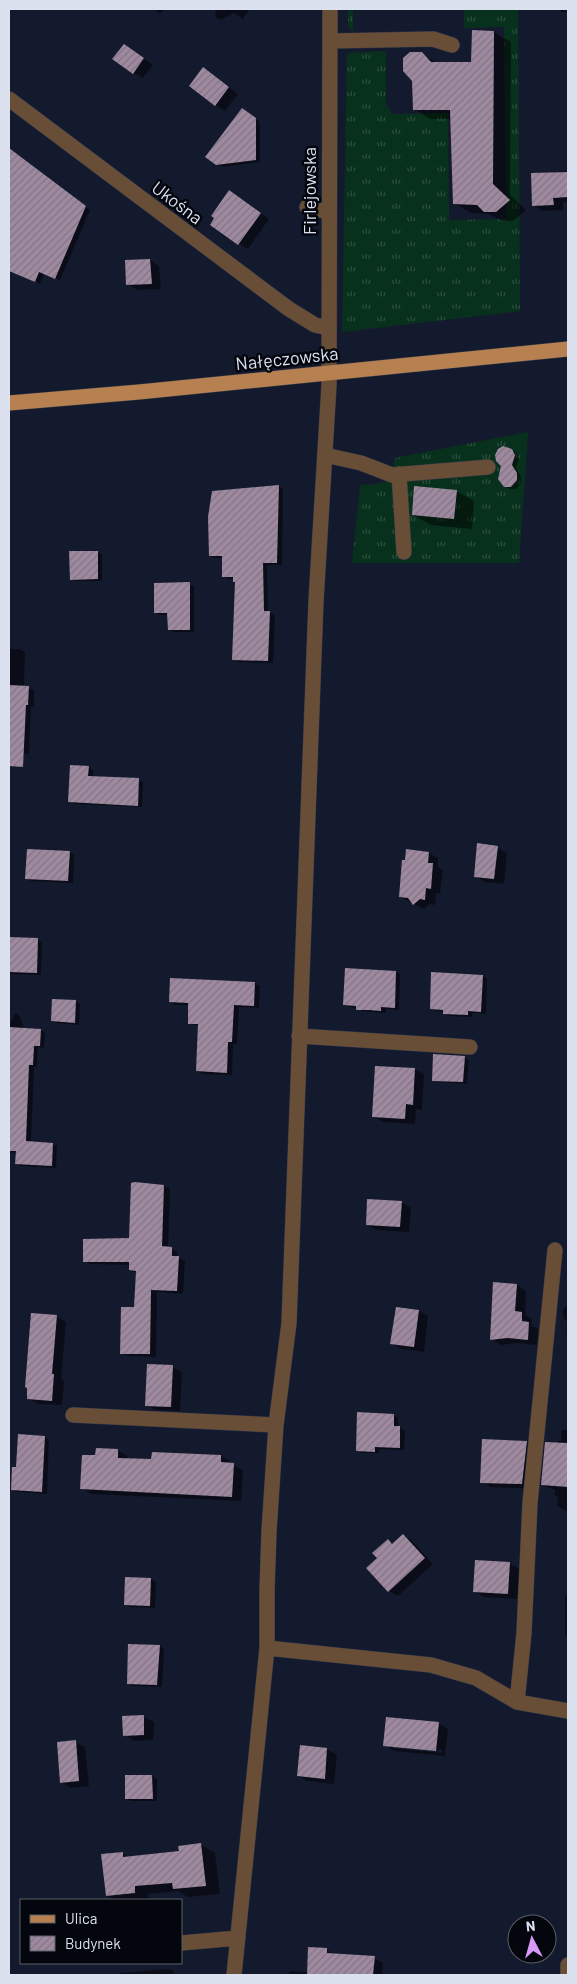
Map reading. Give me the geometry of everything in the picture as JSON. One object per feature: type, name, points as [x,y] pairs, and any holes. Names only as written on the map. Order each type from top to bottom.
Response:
[{"type":"main road","name":"Nałęczowska","points":[[9,403],[139,392],[568,349]]},
{"type":"street","name":"Firlejowska","points":[[234,1975],[267,1648],[267,1570],[276,1425],[289,1323],[316,601],[329,373],[330,9]]},
{"type":"street","points":[[330,41],[433,39],[452,45]]},
{"type":"street","name":"Ukośna","points":[[9,99],[290,309],[315,325],[328,328]]},
{"type":"street","points":[[307,207],[328,212]]},
{"type":"street","points":[[325,456],[361,463],[392,475],[488,467]]},
{"type":"street","points":[[399,474],[404,552]]},
{"type":"street","points":[[299,1036],[470,1046]]},
{"type":"street","points":[[517,1702],[523,1643],[530,1503],[555,1250]]},
{"type":"street","points":[[73,1415],[276,1425]]},
{"type":"street","points":[[267,1648],[431,1665],[476,1678],[517,1702],[568,1711]]},
{"type":"street","points":[[182,1943],[238,1938]]},
{"type":"street","points":[[568,1965],[568,1975]]},
{"type":"green space","points":[[348,9],[353,9],[353,32],[348,26]]},
{"type":"green space","points":[[464,9],[518,9],[520,311],[342,332],[347,56],[349,53],[386,51],[386,103],[392,114],[448,113],[449,220],[507,219],[504,27],[464,28]]},
{"type":"green space","points":[[528,432],[519,563],[352,563],[360,485],[381,483],[389,478],[395,458]]},
{"type":"building","points":[[472,30],[494,31],[493,184],[510,200],[496,212],[484,212],[477,205],[453,204],[450,110],[413,110],[412,81],[403,71],[403,58],[410,52],[422,52],[431,62],[471,62]]},
{"type":"building","points":[[124,44],[144,58],[133,74],[112,59]]},
{"type":"building","points":[[203,67],[229,87],[215,106],[189,86]]},
{"type":"building","points":[[242,108],[256,118],[256,160],[216,165],[205,157]]},
{"type":"building","points":[[9,148],[86,206],[55,279],[39,272],[35,282],[9,271]]},
{"type":"building","points":[[568,172],[568,197],[553,198],[554,205],[532,206],[531,173]]},
{"type":"building","points":[[229,190],[261,213],[238,245],[210,225],[214,218],[211,216]]},
{"type":"building","points":[[150,259],[152,284],[126,285],[125,260]]},
{"type":"building","points":[[503,446],[512,449],[515,455],[512,465],[517,473],[517,480],[511,487],[504,487],[498,479],[501,466],[496,461],[495,455],[498,449]]},
{"type":"building","points":[[279,485],[277,563],[263,563],[264,611],[270,611],[268,661],[232,660],[235,582],[233,582],[233,577],[222,577],[222,556],[209,556],[208,517],[212,491]]},
{"type":"building","points":[[414,486],[457,490],[454,519],[412,515]]},
{"type":"building","points":[[69,551],[98,551],[98,579],[70,580]]},
{"type":"building","points":[[190,582],[190,630],[168,630],[167,613],[154,613],[154,583]]},
{"type":"building","points":[[9,685],[29,686],[28,705],[26,705],[23,767],[9,766]]},
{"type":"building","points":[[70,765],[89,766],[88,776],[139,778],[138,806],[68,802]]},
{"type":"building","points":[[477,843],[498,846],[494,879],[474,877]]},
{"type":"building","points":[[27,849],[70,851],[68,881],[25,879]]},
{"type":"building","points":[[406,849],[429,852],[428,863],[433,863],[431,889],[426,888],[425,900],[420,899],[413,905],[408,898],[399,897],[402,860],[405,860]]},
{"type":"building","points":[[9,937],[38,938],[37,973],[9,972]]},
{"type":"building","points":[[345,968],[396,971],[395,1008],[381,1007],[381,1011],[356,1010],[356,1006],[343,1005]]},
{"type":"building","points":[[431,972],[483,975],[481,1012],[468,1011],[468,1015],[443,1014],[443,1010],[430,1009]]},
{"type":"building","points":[[170,978],[255,982],[254,1006],[234,1005],[232,1042],[228,1042],[227,1073],[196,1071],[198,1024],[188,1024],[188,1003],[169,1002]]},
{"type":"building","points":[[52,999],[76,1000],[75,1023],[51,1021]]},
{"type":"building","points":[[9,1027],[41,1029],[40,1046],[34,1046],[33,1065],[29,1065],[26,1141],[53,1143],[52,1166],[15,1164],[16,1151],[9,1151]]},
{"type":"building","points":[[433,1054],[465,1056],[463,1082],[432,1081]]},
{"type":"building","points":[[375,1066],[415,1068],[413,1105],[406,1104],[405,1119],[372,1117]]},
{"type":"building","points":[[131,1183],[164,1185],[162,1246],[172,1247],[172,1256],[179,1256],[177,1291],[151,1290],[150,1354],[120,1354],[121,1307],[134,1307],[136,1271],[129,1270],[129,1262],[83,1262],[83,1239],[129,1238]]},
{"type":"building","points":[[367,1199],[402,1201],[400,1227],[366,1225]]},
{"type":"building","points":[[493,1282],[517,1284],[515,1311],[522,1312],[522,1321],[529,1322],[528,1340],[507,1338],[490,1340]]},
{"type":"building","points":[[396,1307],[419,1310],[414,1347],[390,1344]]},
{"type":"building","points":[[31,1313],[57,1315],[52,1374],[54,1374],[52,1401],[27,1399],[27,1388],[25,1387]]},
{"type":"building","points":[[147,1364],[173,1365],[171,1407],[145,1406]]},
{"type":"building","points":[[357,1412],[394,1414],[394,1426],[400,1426],[400,1448],[375,1447],[375,1452],[356,1451]]},
{"type":"building","points":[[18,1434],[45,1436],[42,1492],[11,1490],[12,1467],[16,1467]]},
{"type":"building","points":[[482,1439],[527,1441],[522,1484],[480,1483]]},
{"type":"building","points":[[545,1442],[568,1443],[568,1487],[541,1485]]},
{"type":"building","points":[[96,1448],[118,1449],[118,1458],[151,1459],[152,1452],[221,1455],[221,1462],[234,1463],[232,1497],[80,1489],[82,1455],[95,1455]]},
{"type":"building","points":[[403,1534],[425,1558],[388,1592],[366,1568],[377,1558],[372,1553],[388,1539],[392,1544]]},
{"type":"building","points":[[475,1560],[510,1562],[508,1594],[473,1592]]},
{"type":"building","points":[[125,1577],[151,1578],[150,1606],[124,1605]]},
{"type":"building","points":[[128,1644],[160,1645],[157,1685],[127,1684]]},
{"type":"building","points":[[144,1715],[144,1735],[123,1736],[122,1716]]},
{"type":"building","points":[[386,1717],[439,1722],[436,1751],[383,1746]]},
{"type":"building","points":[[76,1740],[79,1781],[60,1783],[57,1742]]},
{"type":"building","points":[[300,1745],[327,1748],[325,1779],[297,1776]]},
{"type":"building","points":[[125,1775],[152,1775],[153,1799],[125,1799]]},
{"type":"building","points":[[201,1843],[206,1886],[173,1889],[172,1883],[135,1886],[135,1893],[106,1896],[101,1854],[123,1852],[123,1857],[179,1851],[178,1846]]},
{"type":"building","points":[[308,1947],[327,1948],[327,1953],[375,1956],[373,1975],[307,1975]]}]
